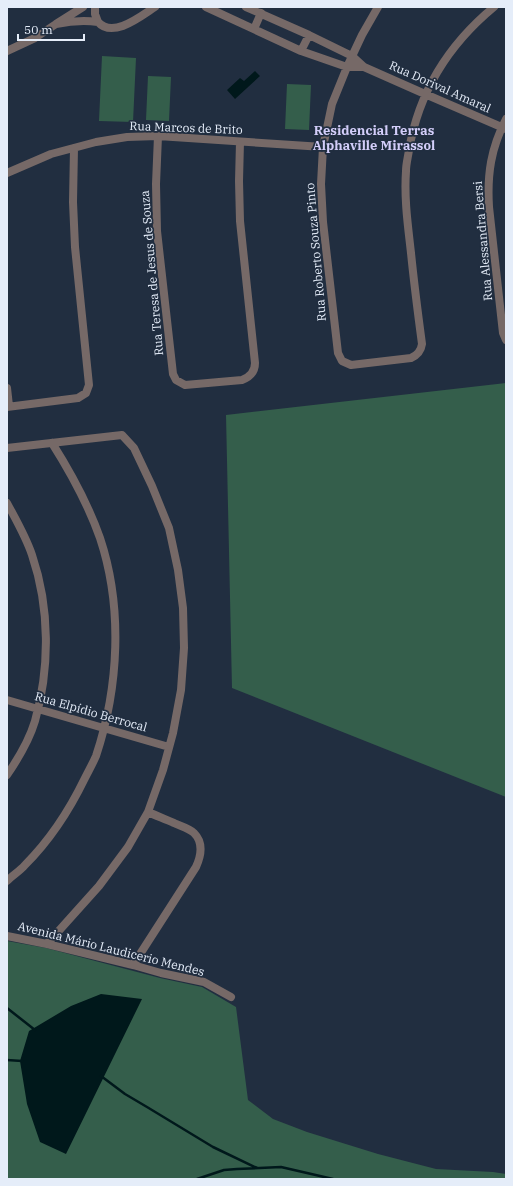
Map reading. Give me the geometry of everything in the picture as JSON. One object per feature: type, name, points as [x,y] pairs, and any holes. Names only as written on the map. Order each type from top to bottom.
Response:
[{"type":"street","points":[[7,51],[35,38],[83,7]]},
{"type":"street","points":[[96,7],[95,14],[98,22],[101,26],[107,28],[122,27],[155,7]]},
{"type":"street","points":[[206,7],[301,51],[347,67],[364,66]]},
{"type":"street","points":[[246,7],[309,34],[352,56],[364,66]]},
{"type":"street","name":"Rua Roberto Souza Pinto","points":[[377,7],[352,56],[332,104],[323,147],[323,222],[338,353],[342,361],[353,365],[409,358],[418,354],[421,348],[422,344],[406,209],[406,170],[412,132],[425,94]]},
{"type":"street","points":[[425,94],[439,68],[456,43],[477,21],[494,7]]},
{"type":"street","points":[[254,29],[261,13]]},
{"type":"street","points":[[56,24],[75,20],[98,22]]},
{"type":"street","points":[[301,51],[309,34]]},
{"type":"street","name":"Rua Dorival Amaral","points":[[364,66],[504,128]]},
{"type":"street","name":"Rua Alessandra Bersi","points":[[506,119],[504,128],[494,146],[488,186],[503,333],[506,340]]},
{"type":"street","name":"Rua Marcos de Brito","points":[[7,173],[51,154],[127,137],[158,136],[323,147]]},
{"type":"street","name":"Rua Teresa de Jesus de Souza","points":[[158,136],[156,184],[157,231],[173,374],[178,382],[188,385],[242,380],[251,375],[255,368],[240,221],[240,142]]},
{"type":"street","points":[[7,388],[8,406],[76,398],[81,396],[87,390],[89,385],[90,379],[75,247],[73,202],[74,148]]},
{"type":"street","points":[[7,448],[122,435],[134,448],[152,486],[169,528],[178,570],[183,608],[184,648],[180,690],[173,733],[148,812],[128,847],[99,886],[47,944]]},
{"type":"street","points":[[7,881],[25,865],[50,836],[77,796],[95,756],[103,728],[109,703],[116,639],[114,604],[109,573],[100,539],[88,505],[52,443]]},
{"type":"street","points":[[7,503],[19,525],[32,555],[41,585],[45,616],[46,649],[43,682],[34,722],[20,756],[7,775]]},
{"type":"street","name":"Rua Elpídio Berrocal","points":[[7,700],[169,747]]},
{"type":"street","points":[[132,965],[196,867],[200,857],[201,848],[194,833],[187,828],[148,812]]},
{"type":"street","name":"Avenida Mário Laudicerio Mendes","points":[[7,936],[47,944],[161,973],[204,982],[231,997]]},
{"type":"green space","points":[[102,56],[136,58],[133,122],[99,121]]},
{"type":"green space","points":[[148,76],[171,77],[169,121],[146,120]]},
{"type":"green space","points":[[287,84],[311,85],[309,130],[285,129]]},
{"type":"green space","points":[[506,383],[506,797],[232,688],[226,415]]},
{"type":"green space","points":[[7,941],[46,948],[160,978],[202,987],[236,1007],[248,1100],[273,1119],[307,1132],[378,1154],[436,1169],[493,1172],[506,1174],[506,1179],[7,1179]]},
{"type":"shaded area","points":[[255,71],[260,76],[235,99],[227,90],[240,78],[244,81]]},
{"type":"shaded area","points":[[101,994],[142,999],[66,1154],[40,1142],[27,1104],[20,1061],[29,1031],[71,1006]]},
{"type":"waterway","points":[[7,1008],[35,1030]]},
{"type":"waterway","points":[[7,1060],[22,1061]]},
{"type":"waterway","points":[[101,1076],[125,1094],[213,1147],[257,1168]]},
{"type":"waterway","points":[[197,1179],[224,1170],[281,1167],[333,1179]]},
{"type":"district","name":"Residencial Terras Alphaville Mirassol","points":[[374,138]]}]
